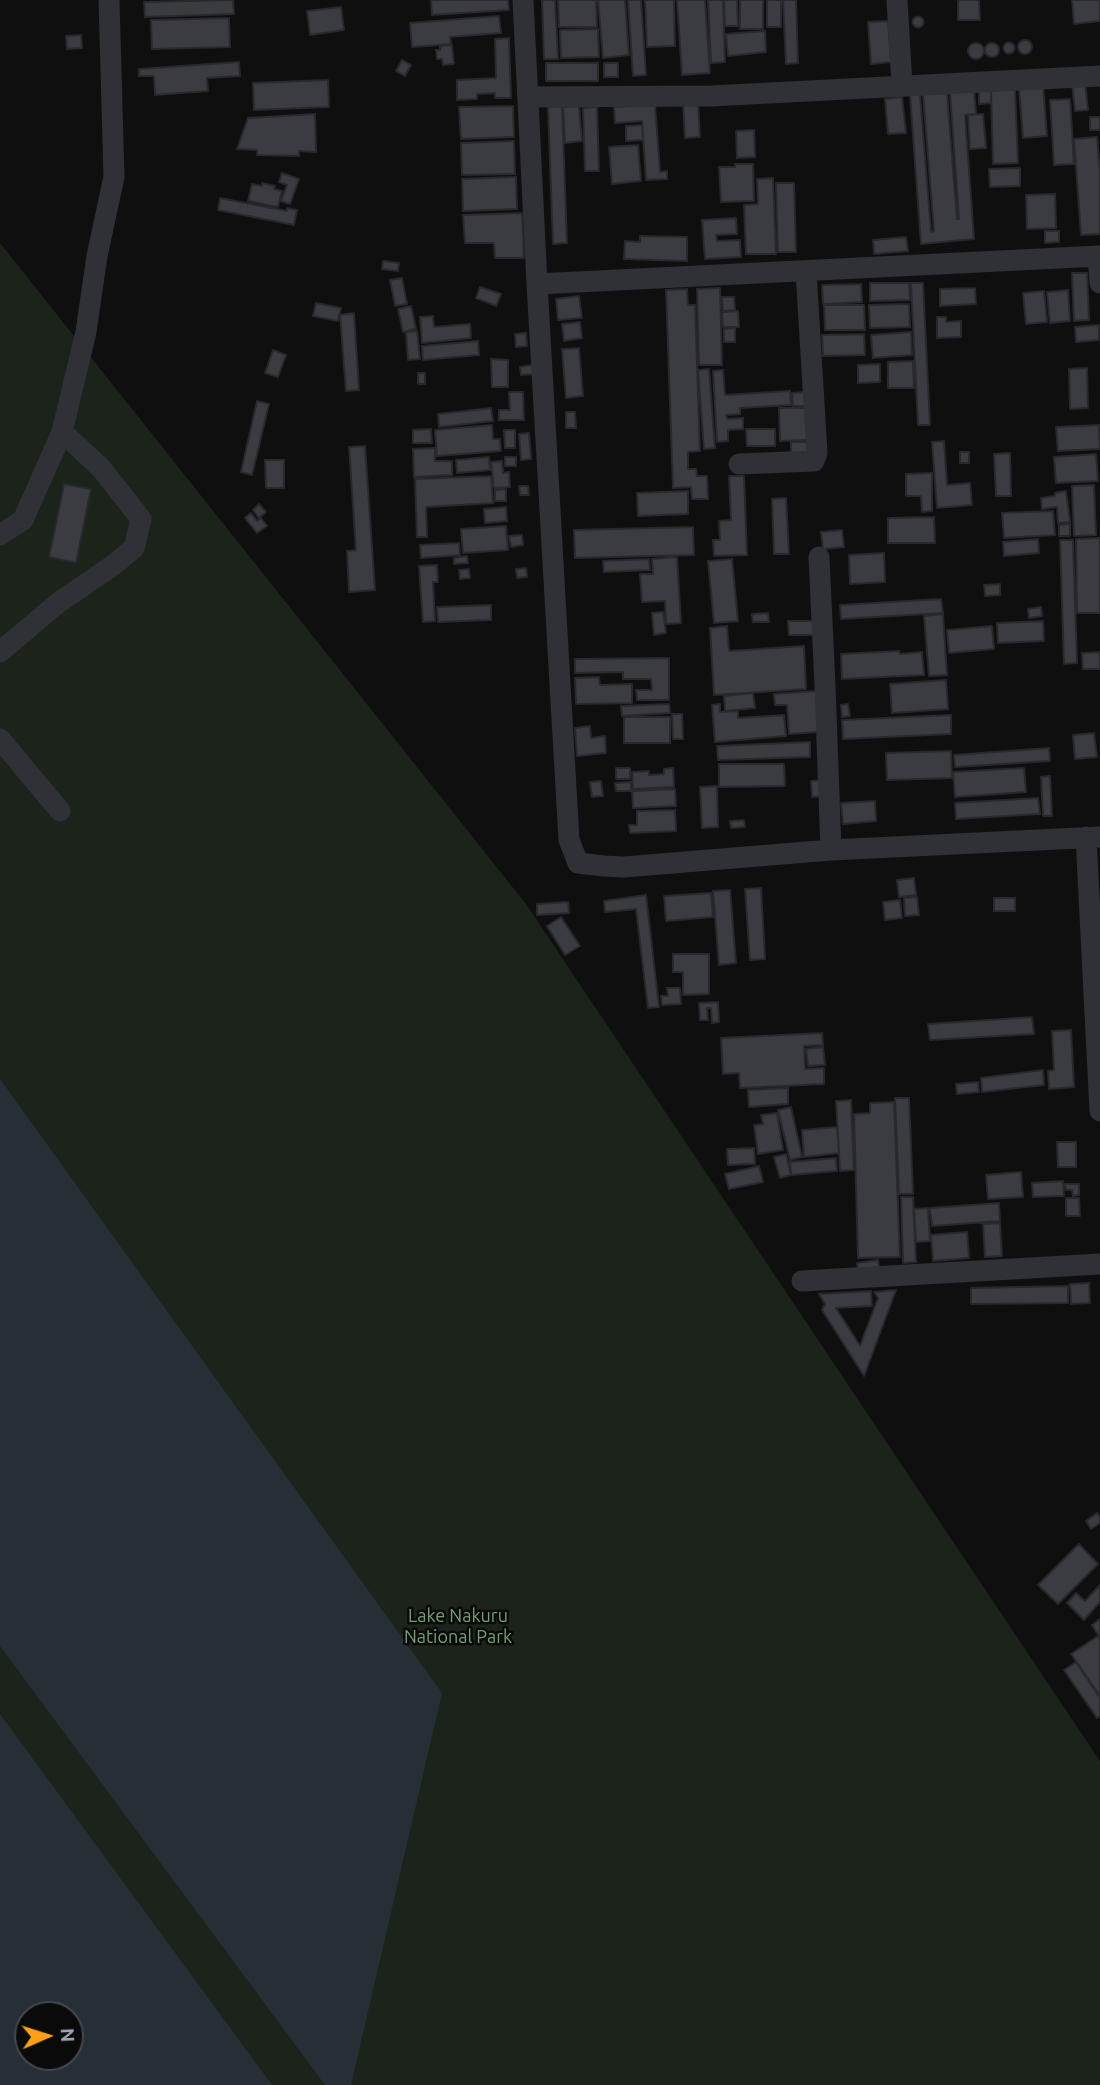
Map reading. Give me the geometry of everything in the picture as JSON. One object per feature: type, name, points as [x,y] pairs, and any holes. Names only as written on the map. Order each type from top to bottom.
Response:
[{"type":"street","points":[[0,535],[23,520],[62,432],[86,332],[97,256],[114,177],[109,0]]},
{"type":"street","points":[[523,0],[569,840],[578,863],[624,867],[831,850],[1093,837],[1100,1111]]},
{"type":"street","points":[[897,0],[902,86]]},
{"type":"street","points":[[528,97],[711,96],[1100,76]]},
{"type":"street","points":[[537,284],[1099,256],[1100,283]]},
{"type":"street","points":[[739,464],[814,461],[817,453],[806,271]]},
{"type":"street","points":[[0,652],[58,603],[134,548],[141,519],[101,468],[62,432]]},
{"type":"street","points":[[819,557],[831,850]]},
{"type":"street","points":[[0,739],[60,811]]},
{"type":"street","points":[[802,1281],[1100,1264]]},
{"type":"green space","name":"Lake Nakuru National Park","points":[[0,243],[526,904],[1100,1761],[1100,2085],[0,2085]]},
{"type":"shaded area","points":[[0,1079],[442,1693],[351,2085],[325,2085],[0,1646]]},
{"type":"shaded area","points":[[0,1714],[272,2085],[0,2085]]},
{"type":"building","points":[[233,0],[234,14],[145,17],[144,2]]},
{"type":"building","points":[[431,0],[508,0],[509,10],[432,15]]},
{"type":"building","points":[[542,0],[555,0],[558,59],[544,59]]},
{"type":"building","points":[[558,0],[596,0],[597,27],[559,27]]},
{"type":"building","points":[[598,0],[625,0],[629,55],[603,58]]},
{"type":"building","points":[[628,0],[641,0],[646,75],[633,76]]},
{"type":"building","points":[[645,0],[674,0],[675,46],[647,47]]},
{"type":"building","points":[[677,0],[705,0],[710,73],[682,75]]},
{"type":"building","points":[[708,0],[723,0],[725,62],[711,63]]},
{"type":"building","points":[[724,0],[737,0],[738,26],[725,26]]},
{"type":"building","points":[[740,0],[763,0],[763,29],[740,29]]},
{"type":"building","points":[[767,0],[781,0],[781,27],[767,27]]},
{"type":"building","points":[[783,0],[796,0],[798,63],[786,64]]},
{"type":"building","points":[[958,0],[979,0],[980,20],[958,20]]},
{"type":"building","points":[[1072,0],[1100,0],[1100,21],[1074,24]]},
{"type":"building","points":[[341,7],[344,30],[310,35],[307,11]]},
{"type":"building","points":[[499,16],[501,33],[450,37],[451,44],[412,47],[410,23]]},
{"type":"building","points":[[918,16],[924,22],[918,28],[912,22]]},
{"type":"building","points":[[229,18],[230,47],[152,49],[151,20]]},
{"type":"building","points":[[888,21],[891,62],[871,64],[868,22]]},
{"type":"building","points":[[598,29],[599,57],[561,58],[560,30]]},
{"type":"building","points":[[765,31],[766,52],[728,56],[726,34]]},
{"type":"building","points":[[81,35],[82,48],[67,49],[66,36]]},
{"type":"building","points":[[509,38],[511,98],[495,98],[495,93],[477,94],[477,99],[457,100],[457,80],[496,78],[495,39]]},
{"type":"building","points":[[1025,40],[1030,42],[1030,52],[1025,54],[1020,52],[1018,47],[1020,42]]},
{"type":"building","points":[[1009,42],[1015,48],[1009,54],[1003,48]]},
{"type":"building","points":[[976,43],[984,51],[976,59],[968,51]]},
{"type":"building","points":[[992,43],[997,45],[997,55],[992,57],[987,55],[985,50],[987,45]]},
{"type":"building","points":[[452,45],[454,64],[443,65],[442,59],[437,59],[436,50],[440,50],[440,46]]},
{"type":"building","points":[[402,60],[411,65],[405,76],[396,71]]},
{"type":"building","points":[[239,62],[240,76],[207,78],[208,91],[155,95],[154,76],[139,76],[139,69]]},
{"type":"building","points":[[546,63],[598,63],[598,81],[546,81]]},
{"type":"building","points":[[604,63],[618,63],[618,77],[604,77]]},
{"type":"building","points":[[328,80],[329,107],[254,110],[253,83]]},
{"type":"building","points":[[1085,81],[1088,110],[1075,111],[1072,83]]},
{"type":"building","points":[[1043,85],[1047,136],[1023,138],[1019,87]]},
{"type":"building","points":[[979,88],[991,88],[991,103],[979,104]]},
{"type":"building","points":[[1015,89],[1018,163],[993,164],[991,90]]},
{"type":"building","points":[[974,91],[976,114],[965,115],[974,239],[921,244],[910,95],[920,94],[931,232],[934,231],[923,94],[947,93],[959,219],[950,93]]},
{"type":"building","points":[[902,97],[906,133],[888,134],[885,99]]},
{"type":"building","points":[[1070,99],[1074,164],[1054,165],[1050,100]]},
{"type":"building","points":[[698,102],[700,137],[685,138],[683,103]]},
{"type":"building","points":[[655,105],[660,172],[667,171],[667,179],[646,180],[642,121],[615,123],[614,107]]},
{"type":"building","points":[[513,106],[514,137],[461,139],[459,107]]},
{"type":"building","points":[[562,106],[567,243],[553,244],[548,107]]},
{"type":"building","points":[[579,106],[582,141],[565,143],[563,107]]},
{"type":"building","points":[[597,107],[599,171],[585,171],[583,108]]},
{"type":"building","points":[[315,114],[316,152],[299,151],[299,156],[257,155],[257,150],[237,149],[248,118]]},
{"type":"building","points":[[983,114],[986,148],[970,149],[968,115]]},
{"type":"building","points":[[1090,117],[1100,117],[1100,130],[1090,130]]},
{"type":"building","points":[[642,125],[643,140],[626,141],[626,126]]},
{"type":"building","points":[[754,130],[755,157],[737,158],[736,131]]},
{"type":"building","points":[[1097,137],[1100,234],[1081,235],[1074,139]]},
{"type":"building","points":[[514,141],[515,174],[462,175],[461,143]]},
{"type":"building","points":[[638,145],[641,181],[612,184],[609,147]]},
{"type":"building","points":[[735,164],[753,164],[754,201],[721,202],[719,167],[735,167]]},
{"type":"building","points":[[1020,168],[1020,186],[990,187],[989,169]]},
{"type":"building","points":[[282,173],[299,179],[290,204],[281,201],[287,185],[279,182]]},
{"type":"building","points":[[516,177],[517,209],[463,211],[462,179]]},
{"type":"building","points":[[773,178],[776,254],[746,254],[744,205],[758,204],[757,179]]},
{"type":"building","points":[[262,183],[282,191],[278,207],[248,201],[252,184],[262,186]]},
{"type":"building","points":[[776,183],[794,183],[796,252],[778,252]]},
{"type":"building","points":[[1055,194],[1056,228],[1027,229],[1026,195]]},
{"type":"building","points":[[220,198],[287,211],[287,208],[297,210],[294,225],[218,210]]},
{"type":"building","points":[[522,213],[524,258],[495,258],[494,243],[465,243],[463,215]]},
{"type":"building","points":[[736,218],[737,234],[716,235],[717,241],[740,240],[741,257],[705,259],[702,220]]},
{"type":"building","points":[[1045,231],[1059,231],[1059,242],[1045,243]]},
{"type":"building","points":[[640,236],[687,237],[687,261],[624,259],[625,241],[640,242]]},
{"type":"building","points":[[906,237],[908,251],[874,254],[873,240]]},
{"type":"building","points":[[383,261],[399,263],[398,271],[382,269]]},
{"type":"building","points":[[1072,273],[1087,273],[1089,320],[1074,321]]},
{"type":"building","points":[[402,278],[407,304],[395,306],[390,280]]},
{"type":"building","points":[[870,283],[909,283],[910,300],[870,301]]},
{"type":"building","points":[[911,283],[923,283],[930,425],[918,425]]},
{"type":"building","points":[[861,284],[862,302],[823,304],[822,285]]},
{"type":"building","points":[[480,287],[501,294],[496,306],[476,298]]},
{"type":"building","points":[[720,288],[722,365],[699,365],[697,289]]},
{"type":"building","points":[[975,288],[976,304],[940,306],[940,289]]},
{"type":"building","points":[[687,289],[688,305],[695,305],[700,451],[688,452],[688,469],[696,469],[697,476],[707,476],[708,499],[692,499],[691,487],[673,488],[666,290]]},
{"type":"building","points":[[1068,290],[1070,321],[1050,323],[1047,292]]},
{"type":"building","points":[[1044,291],[1047,322],[1026,324],[1023,293]]},
{"type":"building","points":[[579,296],[582,318],[558,320],[556,299]]},
{"type":"building","points":[[722,297],[734,297],[735,310],[723,311]]},
{"type":"building","points":[[316,303],[341,308],[338,321],[313,316]]},
{"type":"building","points":[[909,304],[910,327],[870,328],[869,305]]},
{"type":"building","points":[[824,305],[864,305],[865,330],[825,330]]},
{"type":"building","points":[[411,306],[416,329],[403,332],[398,309]]},
{"type":"building","points":[[738,311],[739,327],[723,327],[722,312]]},
{"type":"building","points":[[354,313],[359,390],[346,391],[340,315]]},
{"type":"building","points":[[433,316],[434,327],[470,324],[471,338],[422,343],[420,317]]},
{"type":"building","points":[[937,317],[946,317],[946,322],[961,321],[961,337],[937,338]]},
{"type":"building","points":[[580,322],[582,338],[564,341],[562,324]]},
{"type":"building","points":[[1099,325],[1099,340],[1076,342],[1075,327]]},
{"type":"building","points":[[735,328],[735,342],[724,342],[724,329]]},
{"type":"building","points":[[417,331],[420,359],[408,360],[406,332]]},
{"type":"building","points":[[911,332],[912,355],[873,358],[871,335]]},
{"type":"building","points":[[526,333],[527,346],[516,347],[515,334]]},
{"type":"building","points":[[864,334],[865,355],[823,356],[822,335]]},
{"type":"building","points":[[478,341],[479,355],[423,360],[422,346]]},
{"type":"building","points":[[579,348],[583,396],[566,398],[562,349]]},
{"type":"building","points":[[273,350],[286,355],[278,377],[265,373]]},
{"type":"building","points":[[491,359],[508,360],[508,387],[492,387]]},
{"type":"building","points":[[913,361],[914,388],[888,388],[888,362]]},
{"type":"building","points":[[880,364],[880,382],[858,383],[858,365]]},
{"type":"building","points":[[533,365],[534,374],[521,375],[520,367]]},
{"type":"building","points":[[1087,368],[1088,408],[1070,409],[1069,369]]},
{"type":"building","points":[[709,369],[715,448],[704,449],[698,370]]},
{"type":"building","points":[[723,370],[725,395],[790,391],[791,405],[740,408],[740,414],[726,415],[727,419],[743,418],[743,429],[728,430],[728,441],[717,442],[713,371]]},
{"type":"building","points":[[418,373],[425,373],[425,384],[418,384]]},
{"type":"building","points":[[509,392],[523,392],[524,420],[499,420],[499,410],[510,410]]},
{"type":"building","points":[[806,392],[807,406],[793,406],[792,393]]},
{"type":"building","points":[[257,401],[269,404],[252,475],[241,472]]},
{"type":"building","points":[[491,408],[493,421],[439,427],[438,414]]},
{"type":"building","points":[[779,408],[807,408],[808,440],[780,441]]},
{"type":"building","points":[[566,412],[575,412],[576,428],[566,428]]},
{"type":"building","points":[[492,425],[493,439],[500,439],[501,451],[437,456],[435,430]]},
{"type":"building","points":[[1099,425],[1100,449],[1058,451],[1056,427]]},
{"type":"building","points":[[431,429],[432,443],[413,443],[413,430]]},
{"type":"building","points":[[746,429],[775,429],[775,446],[747,446]]},
{"type":"building","points":[[504,430],[515,430],[515,448],[505,448]]},
{"type":"building","points":[[529,433],[531,459],[521,460],[519,434]]},
{"type":"building","points":[[944,441],[947,485],[970,483],[972,505],[937,508],[932,442]]},
{"type":"building","points":[[791,442],[810,442],[809,455],[791,454]]},
{"type":"building","points":[[365,446],[375,590],[349,592],[347,551],[356,550],[349,447]]},
{"type":"building","points":[[435,448],[435,461],[452,461],[452,475],[414,477],[413,449]]},
{"type":"building","points":[[960,452],[969,452],[969,463],[960,463]]},
{"type":"building","points":[[1010,453],[1011,496],[996,496],[994,454]]},
{"type":"building","points":[[1096,454],[1098,481],[1056,483],[1054,457]]},
{"type":"building","points":[[489,457],[490,470],[457,473],[456,460]]},
{"type":"building","points":[[505,457],[516,457],[516,466],[505,466]]},
{"type":"building","points":[[265,460],[284,460],[284,488],[266,488]]},
{"type":"building","points":[[502,461],[503,473],[509,472],[510,487],[494,488],[491,462]]},
{"type":"building","points":[[932,473],[932,511],[922,512],[921,496],[906,496],[906,474]]},
{"type":"building","points":[[491,476],[493,503],[426,507],[427,537],[417,537],[415,479]]},
{"type":"building","points":[[729,476],[744,476],[747,555],[714,556],[713,540],[720,540],[719,521],[731,520]]},
{"type":"building","points":[[64,484],[91,489],[76,563],[49,557]]},
{"type":"building","points":[[1094,485],[1096,535],[1074,536],[1072,486]]},
{"type":"building","points":[[519,486],[528,486],[529,495],[520,495]]},
{"type":"building","points":[[506,489],[506,501],[495,501],[495,490]]},
{"type":"building","points":[[688,491],[688,514],[638,516],[637,493]]},
{"type":"building","points":[[1066,491],[1070,522],[1058,523],[1057,507],[1042,509],[1041,498]]},
{"type":"building","points":[[786,498],[789,554],[774,554],[772,499]]},
{"type":"building","points":[[259,504],[266,512],[259,518],[253,510]]},
{"type":"building","points":[[506,507],[507,521],[485,523],[484,509]]},
{"type":"building","points":[[1053,511],[1055,535],[1004,538],[1002,513]]},
{"type":"building","points":[[251,513],[257,521],[261,518],[267,526],[257,533],[245,518]]},
{"type":"building","points":[[934,517],[935,543],[888,543],[888,518]]},
{"type":"building","points":[[1070,524],[1070,536],[1059,536],[1059,525]]},
{"type":"building","points":[[506,526],[508,550],[463,553],[461,529]]},
{"type":"building","points":[[693,527],[694,555],[575,558],[574,530]]},
{"type":"building","points":[[842,530],[844,547],[823,549],[821,532]]},
{"type":"building","points":[[522,535],[523,545],[511,547],[509,536]]},
{"type":"building","points":[[1100,538],[1100,613],[1077,613],[1076,539]]},
{"type":"building","points":[[1038,539],[1039,553],[1004,556],[1003,542]]},
{"type":"building","points":[[1060,540],[1073,540],[1077,663],[1064,664]]},
{"type":"building","points":[[459,543],[460,555],[421,558],[420,545]]},
{"type":"building","points":[[884,553],[885,582],[850,584],[849,555]]},
{"type":"building","points":[[467,556],[468,563],[454,564],[454,558]]},
{"type":"building","points":[[677,557],[681,623],[666,624],[665,601],[642,602],[640,574],[653,574],[652,559]]},
{"type":"building","points":[[649,559],[650,570],[604,572],[603,561]]},
{"type":"building","points":[[732,559],[738,621],[714,623],[708,561]]},
{"type":"building","points":[[437,565],[438,582],[433,582],[435,621],[423,622],[419,566]]},
{"type":"building","points":[[526,568],[527,577],[517,578],[516,569]]},
{"type":"building","points":[[469,569],[470,578],[460,579],[459,570]]},
{"type":"building","points":[[1000,584],[1000,595],[985,596],[984,585]]},
{"type":"building","points":[[941,599],[943,613],[841,619],[840,605]]},
{"type":"building","points":[[491,605],[491,620],[438,622],[437,607]]},
{"type":"building","points":[[1041,607],[1042,616],[1029,618],[1028,609]]},
{"type":"building","points":[[663,612],[666,633],[654,635],[652,613]]},
{"type":"building","points":[[768,613],[769,622],[753,622],[752,614]]},
{"type":"building","points":[[943,614],[947,675],[929,676],[924,616]]},
{"type":"building","points":[[788,621],[815,621],[815,635],[789,635]]},
{"type":"building","points":[[1043,621],[1044,641],[998,643],[997,623]]},
{"type":"building","points":[[727,626],[729,651],[804,646],[806,689],[714,695],[710,628]]},
{"type":"building","points":[[992,626],[994,649],[949,653],[947,630]]},
{"type":"building","points":[[899,651],[900,654],[922,652],[924,675],[842,679],[841,654]]},
{"type":"building","points":[[1100,652],[1100,669],[1083,669],[1082,653]]},
{"type":"building","points":[[669,658],[669,700],[637,700],[636,690],[652,690],[651,679],[623,679],[623,672],[575,673],[575,659]]},
{"type":"building","points":[[599,677],[600,685],[632,684],[632,703],[576,704],[575,678]]},
{"type":"building","points":[[946,680],[948,709],[892,713],[890,684]]},
{"type":"building","points":[[816,691],[818,732],[789,734],[787,705],[775,705],[774,694]]},
{"type":"building","points":[[753,693],[755,708],[725,711],[724,696]]},
{"type":"building","points":[[669,704],[670,713],[622,716],[621,706]]},
{"type":"building","points":[[720,704],[720,712],[738,711],[738,718],[784,715],[786,736],[715,742],[712,705]]},
{"type":"building","points":[[848,704],[850,716],[842,717],[841,705]]},
{"type":"building","points":[[672,714],[682,714],[683,739],[673,739]]},
{"type":"building","points":[[951,715],[951,734],[843,739],[842,720]]},
{"type":"building","points":[[624,717],[670,717],[670,743],[624,743]]},
{"type":"building","points":[[590,726],[591,738],[605,736],[606,753],[577,756],[575,728]]},
{"type":"building","points":[[1094,733],[1097,757],[1075,759],[1073,735]]},
{"type":"building","points":[[810,742],[810,757],[718,760],[717,746]]},
{"type":"building","points":[[1049,748],[1050,761],[955,767],[954,755]]},
{"type":"building","points":[[951,751],[952,778],[887,780],[886,753]]},
{"type":"building","points":[[719,764],[784,764],[785,786],[719,787]]},
{"type":"building","points":[[616,768],[630,768],[630,779],[616,779]]},
{"type":"building","points":[[673,768],[674,787],[633,789],[632,772],[664,774],[664,769]]},
{"type":"building","points":[[1024,768],[1026,792],[955,797],[953,772]]},
{"type":"building","points":[[1050,776],[1052,816],[1043,816],[1041,777]]},
{"type":"building","points":[[822,780],[823,796],[812,797],[811,781]]},
{"type":"building","points":[[601,781],[603,796],[592,797],[590,782]]},
{"type":"building","points":[[631,782],[631,791],[616,791],[615,783]]},
{"type":"building","points":[[717,786],[718,827],[702,828],[700,787]]},
{"type":"building","points":[[675,789],[676,806],[633,808],[632,791]]},
{"type":"building","points":[[1038,798],[1040,814],[956,819],[955,803]]},
{"type":"building","points":[[875,801],[876,821],[843,824],[841,803]]},
{"type":"building","points":[[675,810],[676,831],[630,833],[629,825],[637,825],[637,811]]},
{"type":"building","points":[[744,820],[745,827],[731,828],[730,821]]},
{"type":"building","points":[[914,878],[916,895],[899,897],[897,880]]},
{"type":"building","points":[[761,888],[765,959],[750,960],[745,889]]},
{"type":"building","points":[[730,890],[736,963],[719,965],[713,891]]},
{"type":"building","points":[[711,893],[713,917],[666,921],[664,896]]},
{"type":"building","points":[[646,895],[659,1007],[648,1008],[636,909],[605,912],[604,901]]},
{"type":"building","points":[[917,897],[919,915],[905,916],[904,898]]},
{"type":"building","points":[[994,898],[1015,898],[1015,911],[994,911]]},
{"type":"building","points":[[900,900],[902,918],[885,920],[883,902]]},
{"type":"building","points":[[568,902],[569,913],[537,915],[537,904]]},
{"type":"building","points":[[561,917],[580,946],[565,955],[547,926]]},
{"type":"building","points":[[673,954],[709,954],[709,994],[683,995],[683,972],[673,972]]},
{"type":"building","points":[[667,988],[680,988],[681,1004],[662,1005],[661,996],[668,996]]},
{"type":"building","points":[[718,1002],[719,1022],[712,1023],[711,1008],[707,1008],[708,1020],[700,1020],[699,1003]]},
{"type":"building","points":[[1032,1017],[1034,1034],[930,1040],[928,1024]]},
{"type":"building","points":[[1071,1030],[1074,1087],[1049,1089],[1048,1071],[1054,1070],[1052,1031]]},
{"type":"building","points":[[822,1033],[823,1045],[804,1046],[805,1069],[824,1068],[824,1084],[740,1088],[739,1073],[723,1074],[721,1038]]},
{"type":"building","points":[[823,1047],[825,1065],[808,1066],[806,1049]]},
{"type":"building","points":[[1043,1070],[1044,1085],[982,1092],[981,1078]]},
{"type":"building","points":[[978,1082],[979,1092],[957,1094],[956,1084]]},
{"type":"building","points":[[788,1088],[788,1104],[749,1107],[748,1090]]},
{"type":"building","points":[[895,1098],[909,1098],[913,1194],[899,1194]]},
{"type":"building","points":[[851,1100],[854,1170],[840,1171],[836,1101]]},
{"type":"building","points":[[894,1102],[900,1257],[858,1258],[854,1114],[870,1113],[870,1103]]},
{"type":"building","points":[[791,1107],[802,1157],[790,1160],[778,1110]]},
{"type":"building","points":[[777,1113],[783,1150],[758,1154],[754,1125],[763,1124],[761,1115]]},
{"type":"building","points":[[837,1127],[839,1153],[804,1157],[802,1130]]},
{"type":"building","points":[[1057,1142],[1076,1142],[1076,1167],[1058,1167]]},
{"type":"building","points":[[754,1148],[755,1164],[728,1165],[727,1149]]},
{"type":"building","points":[[786,1154],[791,1175],[780,1178],[774,1157]]},
{"type":"building","points":[[836,1158],[837,1171],[791,1175],[790,1162]]},
{"type":"building","points":[[759,1166],[763,1182],[729,1189],[725,1174]]},
{"type":"building","points":[[1021,1172],[1023,1197],[988,1199],[986,1175]]},
{"type":"building","points":[[1063,1181],[1064,1196],[1033,1197],[1032,1183]]},
{"type":"building","points":[[1065,1184],[1079,1184],[1079,1195],[1073,1196],[1072,1190],[1066,1190]]},
{"type":"building","points":[[901,1197],[913,1197],[916,1262],[903,1263]]},
{"type":"building","points":[[1066,1198],[1079,1198],[1080,1216],[1066,1216]]},
{"type":"building","points":[[999,1203],[1000,1221],[932,1226],[930,1208]]},
{"type":"building","points":[[928,1208],[930,1241],[916,1242],[914,1209]]},
{"type":"building","points":[[1000,1223],[1002,1256],[985,1257],[983,1224]]},
{"type":"building","points":[[967,1232],[969,1258],[933,1261],[931,1235]]},
{"type":"building","points":[[878,1260],[879,1267],[858,1270],[857,1263]]},
{"type":"building","points":[[1089,1283],[1090,1303],[1071,1304],[1070,1284]]},
{"type":"building","points":[[1068,1286],[1068,1303],[971,1304],[971,1288]]},
{"type":"building","points":[[896,1290],[864,1376],[822,1310],[825,1304],[819,1294],[871,1291],[872,1306],[836,1308],[860,1346],[878,1298],[874,1292]]},
{"type":"building","points":[[1097,1513],[1100,1523],[1091,1529],[1086,1521]]},
{"type":"building","points":[[1079,1544],[1098,1564],[1058,1604],[1038,1585]]},
{"type":"building","points":[[1100,1585],[1100,1602],[1084,1620],[1067,1603],[1076,1593],[1085,1601]]},
{"type":"building","points":[[1100,1619],[1100,1638],[1092,1625]]},
{"type":"building","points":[[1098,1636],[1100,1639],[1100,1696],[1071,1654]]},
{"type":"building","points":[[1076,1662],[1100,1698],[1100,1716],[1097,1718],[1064,1670]]}]
